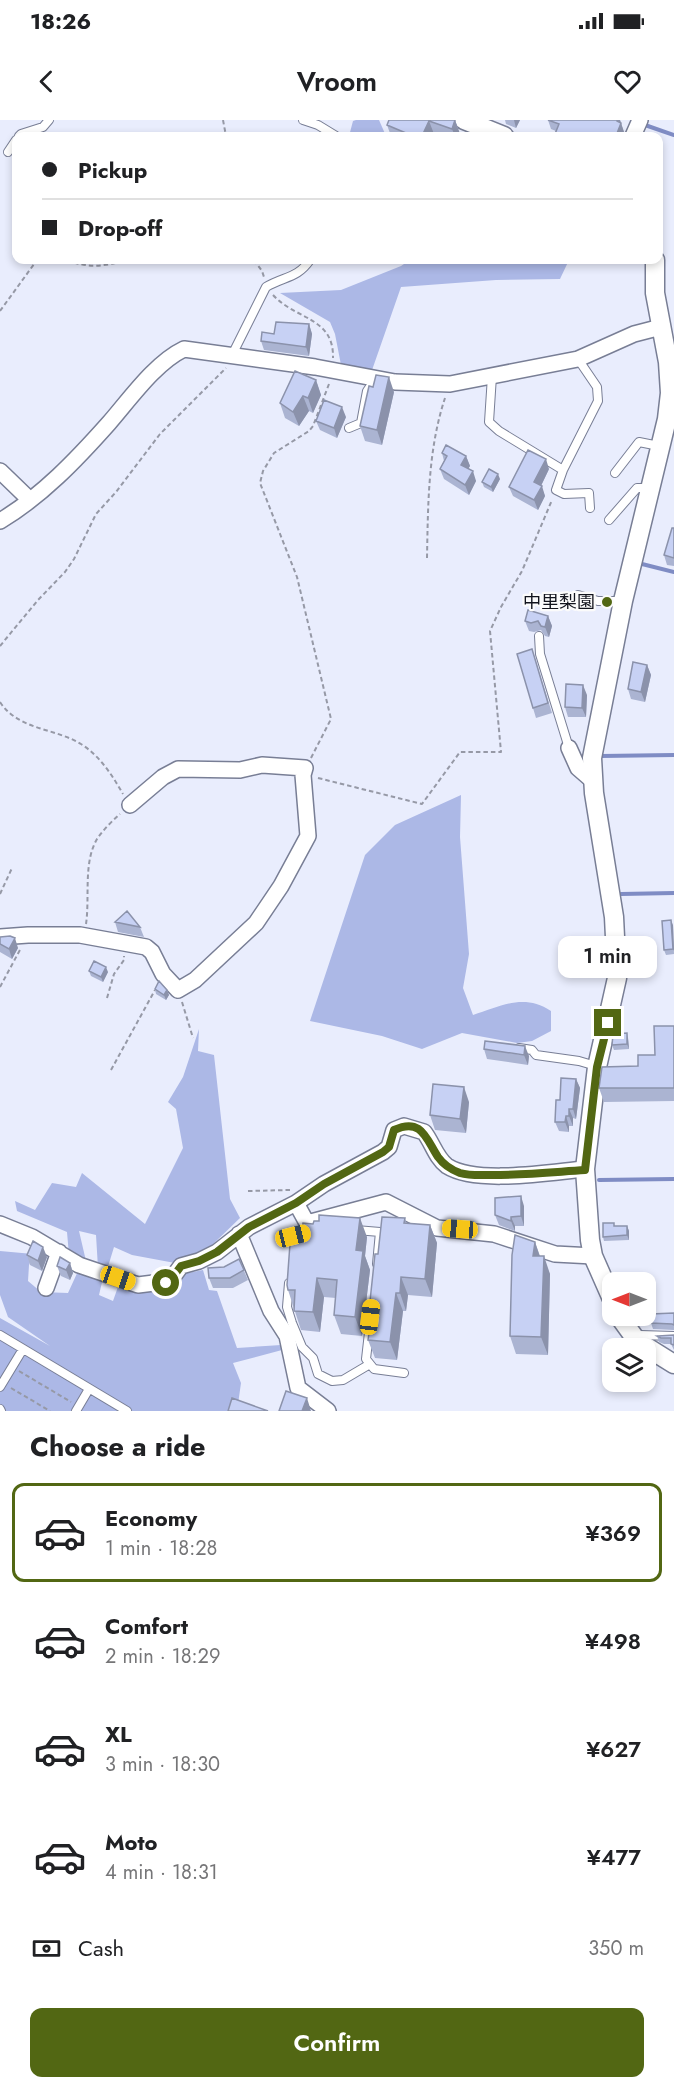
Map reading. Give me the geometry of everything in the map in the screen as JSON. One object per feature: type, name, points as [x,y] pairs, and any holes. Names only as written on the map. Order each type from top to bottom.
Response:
[{"type":"street","points":[[464,120],[494,132]]},
{"type":"street","points":[[602,1276],[593,1256],[590,1239],[585,1170],[597,1067],[617,978],[617,940],[593,781],[592,758],[623,601],[650,488],[671,419],[668,362],[656,293],[655,264]]},
{"type":"street","points":[[0,521],[50,484],[87,447],[142,384],[173,354],[184,349],[395,381],[450,384],[578,359],[634,334],[661,327]]},
{"type":"street","points":[[0,471],[30,500]]},
{"type":"street","points":[[569,748],[578,768],[593,781]]},
{"type":"street","points":[[0,938],[28,935],[80,935],[146,947],[152,952],[164,974],[178,990],[195,980],[256,923],[281,886],[308,836],[304,772],[262,765],[240,770],[178,769],[163,777],[130,806]]},
{"type":"street","points":[[0,1224],[32,1237],[79,1265],[138,1285],[166,1283],[181,1266],[199,1261],[217,1252],[239,1234],[297,1196],[383,1152],[389,1147],[394,1130],[404,1126],[418,1128],[424,1132],[437,1156],[445,1165],[461,1173],[524,1175],[585,1170]]},
{"type":"street","points":[[297,1196],[303,1226],[386,1202],[398,1215],[437,1228],[494,1234],[555,1254],[593,1256]]},
{"type":"street","points":[[239,1234],[271,1311],[287,1336],[298,1388],[327,1411]]},
{"type":"street","points":[[46,1288],[59,1252]]},
{"type":"street","points":[[656,1353],[674,1364]]},
{"type":"lane","points":[[28,132],[43,128],[49,120]]},
{"type":"lane","points":[[303,120],[329,132]]},
{"type":"lane","points":[[8,152],[12,146]]},
{"type":"lane","points":[[236,356],[266,287],[296,274],[307,264]]},
{"type":"lane","points":[[578,359],[597,387],[598,401],[563,470],[556,490],[564,494],[585,491],[589,493],[590,508]]},
{"type":"lane","points":[[492,376],[489,422],[499,431],[563,470]]},
{"type":"lane","points":[[349,428],[361,423],[367,391],[376,378]]},
{"type":"lane","points":[[615,473],[639,442],[661,447]]},
{"type":"lane","points":[[609,520],[637,488],[650,488]]},
{"type":"lane","points":[[578,595],[598,601],[623,601]]},
{"type":"lane","points":[[539,636],[540,654],[569,748]]},
{"type":"lane","points":[[509,1047],[532,1050],[536,1055],[579,1061],[597,1067]]},
{"type":"lane","points":[[347,1230],[384,1230],[375,1278]]},
{"type":"lane","points":[[290,1275],[287,1307],[291,1323],[303,1347],[314,1358],[318,1374],[332,1381],[343,1380],[370,1364]]},
{"type":"lane","points":[[372,1301],[366,1359],[374,1369],[404,1373]]},
{"type":"lane","points":[[0,1335],[127,1411]]},
{"type":"lane","points":[[638,1338],[640,1335],[674,1336]]},
{"type":"lane","points":[[1,1385],[23,1349]]},
{"type":"lane","points":[[77,1409],[89,1389]]},
{"type":"path","points":[[0,311],[34,264]]},
{"type":"path","points":[[81,264],[102,267],[113,264]]},
{"type":"path","points":[[257,264],[262,271],[266,287],[287,308],[325,329],[333,354],[332,370],[313,426],[309,431],[274,453],[263,471],[260,483],[297,577],[331,719],[304,772],[422,804],[460,752],[501,752],[490,631],[522,571],[556,490]]},
{"type":"path","points":[[0,646],[38,600],[65,572],[74,559],[96,514],[116,492],[160,434],[236,356]]},
{"type":"path","points":[[427,558],[428,495],[439,416],[450,384]]},
{"type":"path","points":[[0,702],[15,718],[83,745],[108,770],[130,806],[98,838],[92,850],[86,925],[80,935]]},
{"type":"path","points":[[0,894],[12,868]]},
{"type":"path","points":[[0,987],[28,935]]},
{"type":"path","points":[[107,998],[114,974],[124,960],[124,944]]},
{"type":"path","points":[[111,1070],[164,974]]},
{"type":"path","points":[[178,990],[193,1038]]},
{"type":"path","points":[[248,1191],[290,1190],[297,1196]]},
{"type":"path","points":[[12,1367],[77,1409]]},
{"type":"path","points":[[1,1385],[50,1411]]},
{"type":"shaded area","points":[[379,120],[384,132],[350,132],[353,121]]},
{"type":"shaded area","points":[[404,264],[567,264],[560,279],[496,280],[401,287],[371,373],[341,365],[335,334],[330,322],[280,293],[341,290]]},
{"type":"shaded area","points":[[461,795],[460,837],[469,954],[463,988],[473,1015],[512,1003],[531,1003],[551,1011],[551,1031],[532,1041],[517,1043],[462,1033],[422,1049],[382,1036],[310,1021],[365,855],[395,825]]},
{"type":"shaded area","points":[[199,1029],[198,1051],[214,1055],[230,1199],[240,1218],[210,1247],[175,1263],[132,1255],[114,1247],[107,1270],[98,1268],[96,1235],[79,1231],[86,1261],[69,1255],[67,1232],[17,1211],[15,1201],[35,1210],[52,1183],[76,1187],[82,1173],[145,1224],[183,1148],[176,1109],[168,1102],[183,1077]]},
{"type":"shaded area","points":[[0,1251],[33,1254],[29,1265],[28,1281],[41,1292],[68,1293],[79,1269],[103,1278],[99,1295],[113,1301],[119,1284],[133,1290],[176,1287],[177,1275],[203,1270],[209,1290],[217,1291],[237,1348],[281,1345],[282,1350],[233,1363],[241,1383],[237,1411],[0,1411],[0,1318],[50,1346],[8,1317],[0,1295]]},
{"type":"building","points":[[389,120],[455,120],[452,129],[429,121],[424,132],[404,132],[387,125]]},
{"type":"building","points":[[548,120],[617,120],[621,123],[618,132],[556,132],[559,124]]},
{"type":"building","points":[[276,322],[309,324],[306,347],[261,341],[262,332],[274,334]]},
{"type":"building","points":[[295,371],[316,380],[308,398],[303,396],[293,412],[280,403]]},
{"type":"building","points":[[376,375],[389,377],[377,430],[360,426],[369,386],[373,387]]},
{"type":"building","points":[[324,400],[342,407],[334,428],[316,421]]},
{"type":"building","points":[[446,445],[466,456],[461,465],[473,471],[465,485],[440,469],[447,456],[442,453]]},
{"type":"building","points":[[528,450],[546,459],[534,482],[542,486],[534,500],[509,487]]},
{"type":"building","points":[[489,469],[498,474],[491,487],[482,482]]},
{"type":"building","points":[[672,528],[674,528],[674,558],[664,555]]},
{"type":"building","points":[[528,610],[548,616],[545,627],[541,626],[538,621],[531,623],[525,621]]},
{"type":"building","points":[[532,649],[548,703],[533,708],[517,654]]},
{"type":"building","points":[[633,662],[647,665],[641,692],[628,689]]},
{"type":"building","points":[[566,684],[583,685],[582,708],[565,707]]},
{"type":"building","points":[[127,911],[140,927],[115,922]]},
{"type":"building","points":[[671,920],[673,949],[664,950],[662,921]]},
{"type":"building","points":[[0,937],[15,938],[9,949],[0,944]]},
{"type":"building","points":[[94,961],[106,967],[101,977],[89,971]]},
{"type":"building","points":[[159,981],[167,990],[164,995],[155,989]]},
{"type":"building","points":[[654,1026],[674,1026],[674,1088],[599,1088],[602,1067],[638,1066],[638,1055],[655,1055]]},
{"type":"building","points":[[627,1033],[627,1044],[612,1045],[613,1034]]},
{"type":"building","points":[[485,1041],[525,1046],[524,1055],[484,1049]]},
{"type":"building","points":[[561,1078],[576,1079],[573,1109],[569,1109],[569,1116],[566,1116],[565,1122],[555,1122],[556,1100],[560,1100]]},
{"type":"building","points":[[433,1084],[464,1087],[460,1119],[430,1115]]},
{"type":"building","points":[[521,1196],[521,1216],[511,1217],[511,1221],[495,1215],[495,1198]]},
{"type":"building","points":[[319,1215],[360,1218],[356,1250],[363,1251],[355,1317],[334,1315],[337,1280],[317,1278],[313,1312],[294,1311],[295,1290],[288,1290],[287,1285],[291,1230],[302,1231],[303,1223],[313,1224],[314,1221],[319,1221]]},
{"type":"building","points":[[382,1217],[405,1218],[404,1223],[430,1225],[425,1279],[401,1277],[400,1293],[396,1293],[390,1342],[368,1340],[375,1254],[378,1254]]},
{"type":"building","points":[[603,1223],[627,1226],[627,1235],[603,1237]]},
{"type":"building","points":[[515,1235],[535,1242],[533,1256],[544,1256],[541,1337],[510,1336],[512,1255]]},
{"type":"building","points":[[33,1241],[43,1247],[38,1261],[27,1255]]},
{"type":"building","points":[[60,1257],[70,1263],[66,1270],[57,1266]]},
{"type":"building","points":[[239,1259],[244,1270],[230,1278],[209,1278],[208,1268],[224,1267]]},
{"type":"building","points":[[674,1313],[674,1325],[656,1323],[656,1314]]},
{"type":"building","points":[[674,1335],[674,1345],[671,1344],[671,1338],[657,1336]]},
{"type":"building","points":[[286,1391],[307,1398],[302,1411],[279,1411]]},
{"type":"building","points":[[232,1398],[268,1411],[228,1411]]},
{"type":"waterway","points":[[645,125],[674,135]]},
{"type":"waterway","points":[[642,564],[674,572]]},
{"type":"waterway","points":[[601,756],[674,755]]},
{"type":"waterway","points":[[621,894],[674,893]]},
{"type":"waterway","points":[[599,1180],[674,1179]]},
{"type":"place","name":"中里梨園","points":[[607,602]]},
{"type":"route","points":[[166,1283],[170,1281],[177,1268],[217,1252],[249,1227],[296,1203],[324,1184],[383,1152],[389,1147],[394,1130],[404,1126],[418,1128],[424,1132],[437,1156],[445,1165],[461,1173],[524,1175],[585,1170],[594,1086],[608,1023]]}]
